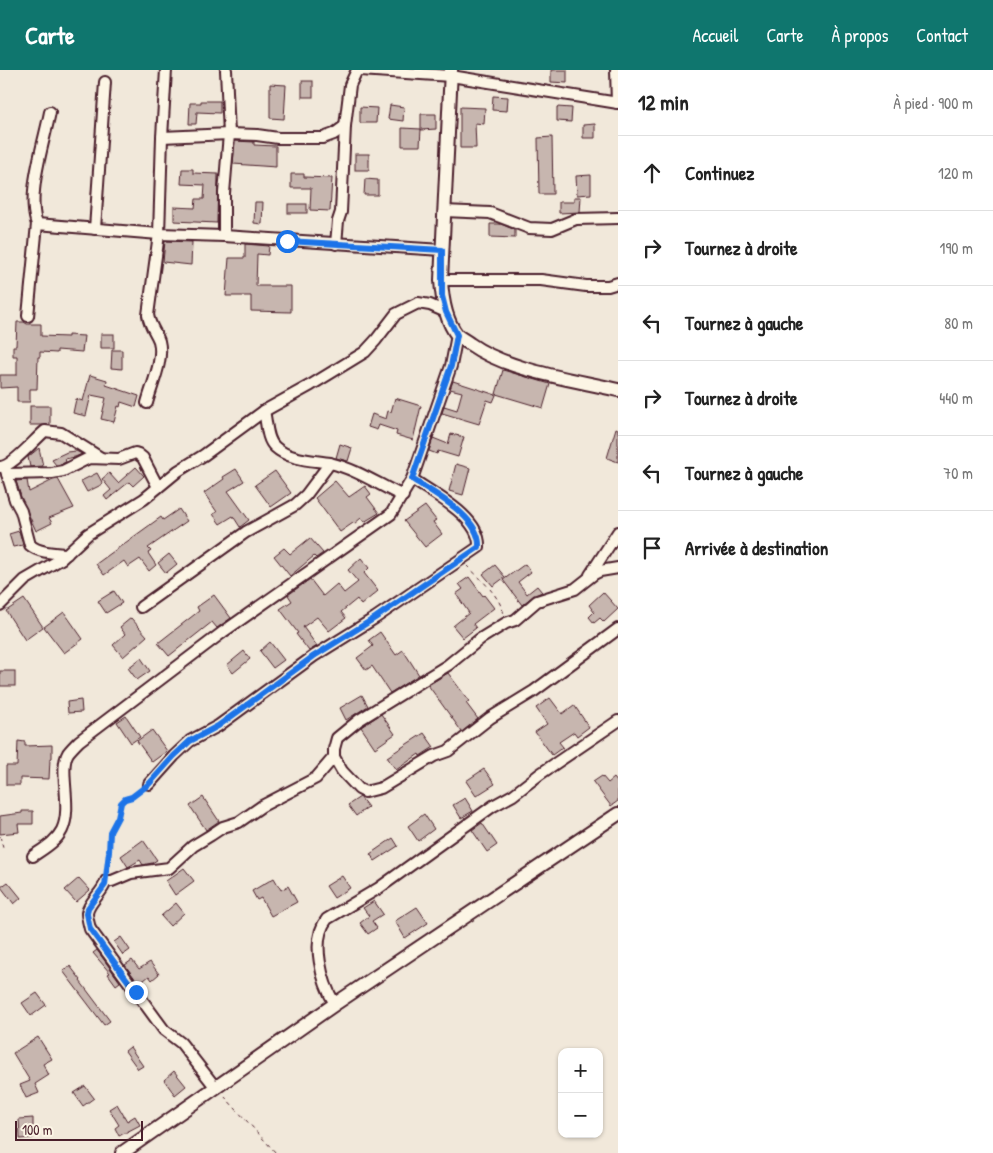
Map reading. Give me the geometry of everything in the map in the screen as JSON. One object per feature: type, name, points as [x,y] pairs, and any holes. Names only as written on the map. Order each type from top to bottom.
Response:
[{"type":"street","points":[[147,403],[160,358],[159,341],[150,325],[148,316],[159,234],[166,70]]},
{"type":"street","points":[[224,236],[224,194],[229,134],[226,70]]},
{"type":"street","points":[[336,244],[338,221],[341,212],[344,126],[350,86],[358,70],[451,73],[618,103],[616,70]]},
{"type":"street","points":[[451,73],[441,280],[446,312],[457,335],[482,352],[503,361],[536,371],[618,390]]},
{"type":"street","points":[[95,229],[105,82]]},
{"type":"street","points":[[28,316],[37,224],[32,208],[33,190],[50,112]]},
{"type":"street","points":[[162,136],[229,134],[278,138],[323,138],[334,134],[344,126]]},
{"type":"street","points":[[323,138],[344,151]]},
{"type":"street","points":[[444,211],[490,213],[529,228],[552,229],[576,219],[618,218]]},
{"type":"street","points":[[37,224],[159,234],[224,236],[442,250]]},
{"type":"street","points":[[441,280],[540,280],[586,286],[618,284]]},
{"type":"street","points":[[0,605],[25,580],[67,554],[88,534],[144,499],[178,471],[204,455],[264,411],[312,385],[365,352],[396,314],[418,302],[446,312]]},
{"type":"street","points":[[33,856],[53,842],[62,831],[67,804],[65,771],[67,754],[79,741],[231,627],[391,514],[412,479],[451,366],[457,335]]},
{"type":"street","points":[[264,411],[268,434],[274,446],[293,457],[349,469],[403,496]]},
{"type":"street","points":[[4,469],[17,459],[45,431],[61,433],[102,459]]},
{"type":"street","points":[[4,469],[52,473],[63,471],[89,458],[119,459],[135,453],[143,458],[158,487]]},
{"type":"street","points":[[141,607],[246,532],[295,505],[306,495],[330,464]]},
{"type":"street","points":[[4,469],[21,511],[30,544],[34,548],[47,552],[67,554]]},
{"type":"street","points":[[149,784],[190,741],[218,726],[314,656],[375,618],[479,547],[480,540],[476,533],[456,508],[412,479]]},
{"type":"street","points":[[587,580],[618,532]]},
{"type":"street","points":[[618,568],[600,571],[575,589],[537,601],[515,620],[506,623],[480,639],[440,669],[348,728],[335,742],[334,757],[342,771],[359,789],[365,792],[380,788],[434,756],[448,751],[490,718],[534,691],[618,630]]},
{"type":"street","points":[[335,1004],[324,984],[320,958],[320,932],[322,924],[327,919],[379,888],[493,806],[512,795],[618,721]]},
{"type":"street","points":[[216,1088],[181,1043],[164,1030],[90,929],[87,914],[88,908],[106,881],[112,881],[132,873],[169,868],[193,846],[211,834],[223,827],[239,822],[262,806],[316,778],[334,757]]},
{"type":"street","points":[[122,1153],[335,1004],[618,814]]},
{"type":"path","points":[[467,566],[484,582],[502,605],[506,623]]},
{"type":"path","points":[[106,881],[110,832],[118,817],[121,803],[149,784]]},
{"type":"path","points":[[0,836],[3,848]]},
{"type":"path","points":[[216,1088],[276,1153]]},
{"type":"building","points":[[551,70],[567,70],[567,83],[551,82]]},
{"type":"building","points":[[302,81],[313,81],[313,97],[302,97]]},
{"type":"building","points":[[270,84],[286,85],[284,119],[270,118]]},
{"type":"building","points":[[493,96],[508,97],[507,111],[492,110]]},
{"type":"building","points":[[201,101],[220,101],[220,113],[197,112],[196,124],[189,124],[190,103],[201,103]]},
{"type":"building","points":[[390,105],[404,107],[403,121],[388,119]]},
{"type":"building","points":[[360,107],[377,108],[376,123],[360,123]]},
{"type":"building","points":[[460,107],[485,108],[484,124],[475,123],[476,148],[460,148]]},
{"type":"building","points":[[557,107],[572,108],[571,122],[557,121]]},
{"type":"building","points":[[421,114],[436,114],[436,129],[421,130]]},
{"type":"building","points":[[595,124],[595,138],[583,138],[583,125]]},
{"type":"building","points":[[402,128],[421,129],[420,146],[402,146]]},
{"type":"building","points":[[552,137],[553,194],[539,194],[538,138]]},
{"type":"building","points":[[235,141],[254,142],[254,145],[276,146],[276,167],[233,164]]},
{"type":"building","points":[[355,154],[369,154],[369,170],[355,170]]},
{"type":"building","points":[[182,169],[193,169],[193,173],[218,174],[217,223],[174,221],[174,207],[195,208],[196,199],[204,199],[205,185],[181,184]]},
{"type":"building","points":[[291,174],[304,174],[304,177],[332,178],[330,211],[310,210],[311,188],[291,188]]},
{"type":"building","points":[[591,175],[591,194],[577,195],[576,176]]},
{"type":"building","points":[[365,179],[378,180],[378,195],[364,195]]},
{"type":"building","points":[[574,197],[581,197],[580,212],[559,213],[559,202],[574,202]]},
{"type":"building","points":[[255,202],[263,202],[262,224],[254,223]]},
{"type":"building","points":[[288,204],[307,204],[307,213],[288,213]]},
{"type":"building","points":[[490,224],[501,224],[515,230],[515,238],[490,237]]},
{"type":"building","points":[[165,241],[192,242],[191,265],[163,262]]},
{"type":"building","points":[[245,244],[269,246],[268,255],[257,254],[256,286],[291,286],[291,312],[251,311],[251,296],[226,296],[229,258],[245,258]]},
{"type":"building","points":[[17,322],[41,324],[41,336],[84,336],[82,352],[57,350],[57,353],[40,352],[40,357],[38,357],[37,389],[30,389],[30,402],[17,402],[17,387],[0,388],[0,375],[17,375],[17,356],[13,356],[13,346],[16,346]]},
{"type":"building","points":[[101,334],[114,334],[114,348],[101,348]]},
{"type":"building","points":[[112,350],[122,350],[122,369],[111,368]]},
{"type":"building","points":[[503,370],[550,384],[543,408],[496,394]]},
{"type":"building","points":[[90,375],[107,380],[106,385],[139,396],[136,407],[121,402],[120,407],[118,406],[114,422],[101,419],[106,398],[91,395],[86,416],[73,413],[76,399],[83,401]]},
{"type":"building","points":[[453,381],[496,395],[493,402],[487,400],[479,424],[442,413],[444,406],[457,410],[462,392],[450,389]]},
{"type":"building","points":[[395,398],[421,406],[413,440],[396,435],[397,431],[379,425],[377,430],[368,427],[372,414],[386,419],[388,411],[391,412]]},
{"type":"building","points":[[30,406],[50,406],[50,425],[30,425]]},
{"type":"building","points":[[616,428],[618,429],[618,462],[607,458]]},
{"type":"building","points":[[451,434],[464,437],[458,457],[438,451],[437,454],[429,451],[433,438],[448,444]]},
{"type":"building","points":[[340,444],[352,448],[348,461],[336,458]]},
{"type":"building","points":[[39,448],[43,466],[30,467],[28,457]]},
{"type":"building","points":[[76,451],[82,454],[65,459],[66,462],[61,464],[56,465],[52,460],[67,452]]},
{"type":"building","points":[[456,464],[470,468],[463,495],[449,491]]},
{"type":"building","points":[[136,467],[144,476],[133,486],[129,482],[107,500],[104,496],[111,490],[102,479],[109,473],[118,483]]},
{"type":"building","points":[[236,469],[244,481],[228,491],[249,520],[240,527],[233,516],[220,524],[213,514],[217,512],[204,493]]},
{"type":"building","points":[[275,471],[291,493],[271,507],[255,485]]},
{"type":"building","points":[[97,473],[103,484],[87,492],[81,481]]},
{"type":"building","points":[[58,479],[74,508],[49,518],[52,523],[36,531],[16,481],[27,480],[29,492]]},
{"type":"building","points":[[335,481],[349,497],[365,486],[371,494],[367,497],[379,513],[364,522],[361,518],[340,532],[315,498]]},
{"type":"building","points":[[425,506],[436,520],[433,522],[442,534],[425,547],[404,521]]},
{"type":"building","points":[[179,509],[187,521],[148,548],[151,551],[148,553],[156,565],[149,571],[140,559],[128,567],[124,561],[104,575],[96,564],[161,517],[163,520]]},
{"type":"building","points":[[19,531],[23,545],[13,547],[9,534]]},
{"type":"building","points":[[310,538],[323,553],[316,558],[314,556],[290,576],[274,556],[284,548],[290,554]]},
{"type":"building","points":[[169,554],[177,564],[166,573],[158,563]]},
{"type":"building","points":[[361,558],[369,568],[364,573],[378,591],[361,605],[357,599],[341,612],[346,618],[329,631],[317,617],[303,627],[317,646],[309,651],[280,609],[292,601],[288,595],[310,579],[323,596],[337,584],[344,593],[358,582],[348,570]]},
{"type":"building","points":[[525,564],[531,572],[518,582],[527,594],[537,586],[542,592],[533,596],[522,605],[503,580]]},
{"type":"building","points":[[495,565],[505,577],[493,586],[483,574]]},
{"type":"building","points":[[469,577],[494,608],[473,624],[476,628],[463,638],[453,626],[469,613],[456,594],[463,589],[459,584]]},
{"type":"building","points":[[114,591],[122,603],[106,613],[98,601]]},
{"type":"building","points":[[603,592],[618,609],[604,622],[600,618],[594,623],[589,617],[594,612],[589,605]]},
{"type":"building","points":[[214,595],[231,618],[217,628],[212,622],[169,656],[158,643],[199,611],[197,607]]},
{"type":"building","points":[[24,599],[43,627],[25,640],[6,611]]},
{"type":"building","points":[[64,612],[83,639],[64,653],[44,627]]},
{"type":"building","points":[[131,618],[147,636],[123,657],[113,645],[125,634],[120,627]]},
{"type":"building","points":[[380,632],[396,655],[403,650],[419,675],[390,693],[372,666],[366,670],[357,658],[373,646],[369,640]]},
{"type":"building","points":[[270,642],[284,660],[273,668],[260,651]]},
{"type":"building","points":[[244,651],[250,659],[233,673],[227,665]]},
{"type":"building","points":[[141,658],[150,671],[137,680],[128,668]]},
{"type":"building","points":[[0,671],[15,671],[15,686],[0,686]]},
{"type":"building","points":[[448,673],[469,701],[466,703],[478,719],[462,732],[428,685]]},
{"type":"building","points":[[362,695],[368,706],[346,720],[340,708]]},
{"type":"building","points":[[550,698],[562,714],[574,705],[589,727],[577,736],[574,732],[559,742],[563,747],[552,755],[535,732],[547,724],[536,708]]},
{"type":"building","points":[[81,700],[82,712],[68,713],[67,702]]},
{"type":"building","points":[[381,714],[395,734],[375,748],[361,727]]},
{"type":"building","points":[[126,716],[140,737],[131,743],[117,722]]},
{"type":"building","points":[[152,730],[167,751],[152,762],[137,741]]},
{"type":"building","points":[[424,733],[434,747],[420,756],[419,754],[396,770],[387,757]]},
{"type":"building","points":[[18,741],[25,742],[25,746],[52,745],[49,779],[20,778],[20,785],[6,785],[6,766],[17,766]]},
{"type":"building","points":[[484,769],[495,784],[476,796],[466,781]]},
{"type":"building","points":[[602,776],[608,783],[614,778],[618,783],[618,801],[611,806],[593,782]]},
{"type":"building","points":[[203,797],[219,821],[206,830],[190,806]]},
{"type":"building","points":[[360,797],[368,807],[356,816],[348,805]]},
{"type":"building","points":[[465,798],[473,811],[461,818],[453,805]]},
{"type":"building","points":[[22,811],[33,811],[33,824],[18,824],[19,832],[0,834],[0,816],[22,813]]},
{"type":"building","points":[[424,814],[434,829],[418,841],[408,826]]},
{"type":"building","points":[[482,823],[497,845],[487,852],[472,830]]},
{"type":"building","points":[[393,838],[398,846],[375,861],[370,854]]},
{"type":"building","points":[[143,840],[157,860],[143,865],[140,860],[128,867],[121,856]]},
{"type":"building","points":[[184,868],[194,881],[175,895],[166,881]]},
{"type":"building","points":[[342,876],[350,888],[334,898],[326,886]]},
{"type":"building","points":[[79,878],[90,890],[76,902],[65,890]]},
{"type":"building","points":[[274,878],[281,890],[288,886],[297,902],[271,916],[261,898],[257,900],[252,891]]},
{"type":"building","points":[[8,882],[21,898],[14,904],[1,887]]},
{"type":"building","points":[[374,901],[383,914],[372,921],[377,928],[368,934],[360,923],[369,916],[363,908]]},
{"type":"building","points":[[176,903],[184,913],[170,926],[161,916]]},
{"type":"building","points":[[417,907],[428,923],[405,938],[395,921]]},
{"type":"building","points":[[121,937],[130,950],[123,955],[114,942]]},
{"type":"building","points":[[97,950],[120,982],[116,985],[108,974],[110,973],[93,953]]},
{"type":"building","points":[[132,960],[139,969],[150,962],[159,974],[152,980],[149,976],[139,984],[125,965]]},
{"type":"building","points":[[70,966],[110,1021],[104,1025],[63,971]]},
{"type":"building","points":[[37,993],[46,1005],[31,1016],[22,1003]]},
{"type":"building","points":[[38,1037],[52,1059],[43,1064],[49,1075],[35,1084],[39,1093],[26,1098],[20,1085],[30,1081],[13,1053]]},
{"type":"building","points":[[130,1047],[143,1066],[138,1069],[125,1051]]},
{"type":"building","points":[[174,1071],[186,1086],[175,1095],[164,1080]]},
{"type":"building","points":[[85,1086],[94,1098],[83,1106],[74,1093]]},
{"type":"building","points":[[117,1104],[127,1121],[135,1116],[140,1125],[119,1136],[115,1128],[119,1125],[109,1109]]},
{"type":"building","points":[[33,1118],[33,1138],[20,1139],[19,1119]]},
{"type":"route","points":[[136,992],[90,929],[87,914],[88,908],[105,885],[111,827],[118,817],[123,800],[132,797],[149,784],[190,741],[218,726],[314,656],[375,618],[479,547],[480,540],[476,533],[456,508],[412,479],[451,366],[457,335],[446,312],[442,296],[442,250],[287,241]]}]
